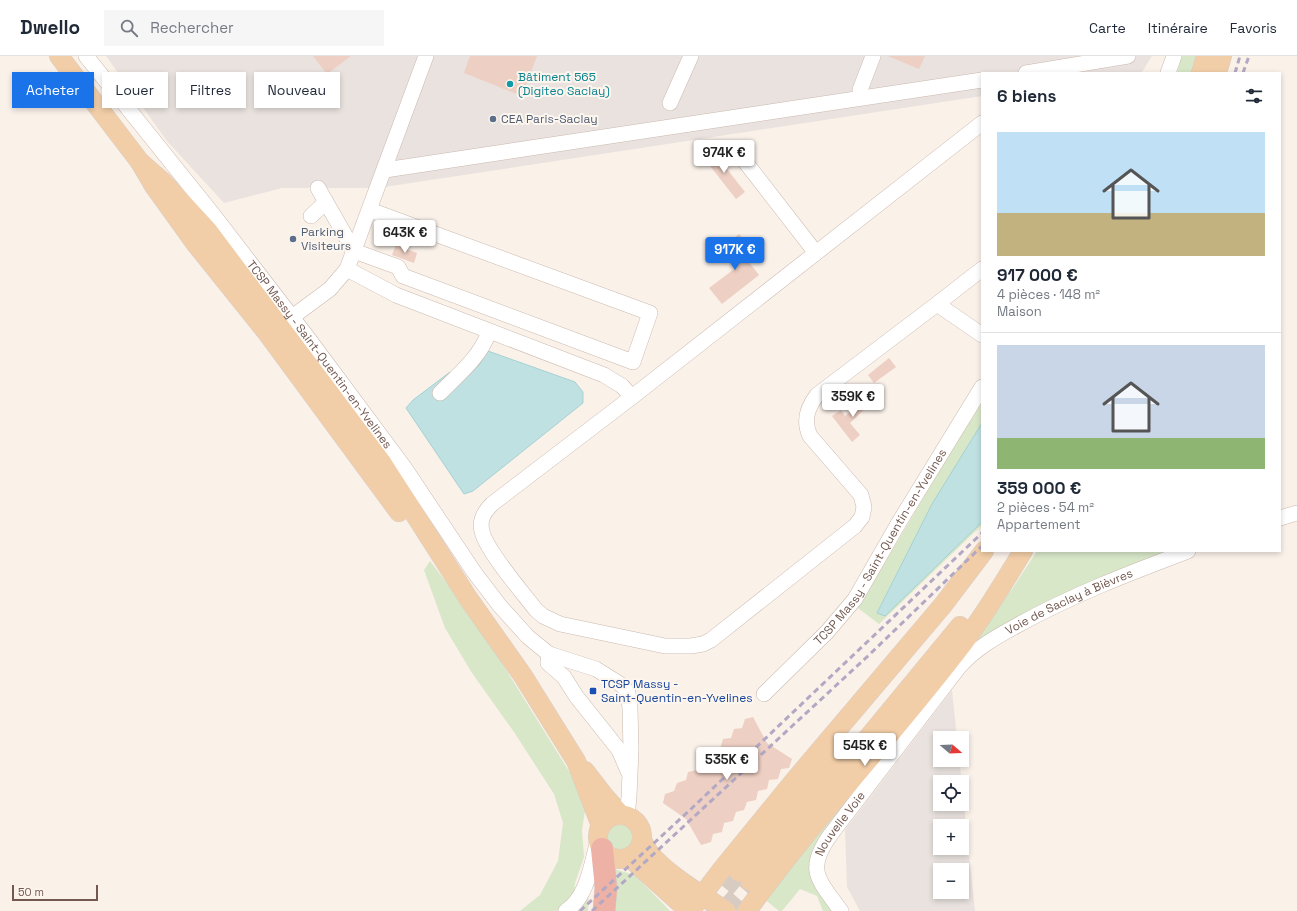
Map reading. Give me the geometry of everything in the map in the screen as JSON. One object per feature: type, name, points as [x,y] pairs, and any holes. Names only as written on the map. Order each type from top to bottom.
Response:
[{"type":"highway","points":[[601,838],[606,888],[604,911]]},
{"type":"main road","points":[[60,56],[140,162],[154,186],[195,243],[280,326],[437,562],[456,586],[468,598],[523,676],[576,761],[624,815],[638,824],[642,833],[644,847],[649,854],[684,884],[702,894],[726,911]]},
{"type":"main road","points":[[1201,72],[1206,56]]},
{"type":"main road","points":[[1217,72],[1222,56]]},
{"type":"main road","points":[[629,857],[690,911],[702,894],[794,781],[943,605],[983,552]]},
{"type":"main road","points":[[993,552],[951,615],[922,653],[745,877],[945,645],[990,584],[1010,552]]},
{"type":"main road","points":[[747,911],[802,841],[954,655],[993,599],[1021,552]]},
{"type":"main road","points":[[576,761],[601,838],[612,857],[623,859],[629,857],[638,850],[642,839]]},
{"type":"main road","points":[[601,838],[608,818],[624,815]]},
{"type":"street","name":"TCSP Massy - Saint-Quentin-en-Yvelines","points":[[86,56],[215,217],[280,326],[404,467],[474,572],[500,606],[528,637],[549,654]]},
{"type":"street","points":[[280,326],[330,289],[347,269],[385,170],[426,56]]},
{"type":"street","points":[[670,103],[691,56]]},
{"type":"street","points":[[860,90],[873,56]]},
{"type":"street","points":[[1032,72],[1128,56]]},
{"type":"street","points":[[1168,72],[1174,56]]},
{"type":"street","points":[[385,170],[981,80]]},
{"type":"street","points":[[981,124],[632,397],[492,504],[482,516],[482,532],[489,547],[536,610],[552,621],[560,624],[665,646],[678,647],[702,644],[712,640],[849,531],[862,517],[864,507],[861,495],[810,436],[806,428],[810,405],[817,395],[981,270]]},
{"type":"street","points":[[736,150],[816,253]]},
{"type":"street","points":[[318,188],[354,251],[398,267],[403,276],[633,362],[650,313],[370,210]]},
{"type":"street","points":[[311,216],[326,202]]},
{"type":"street","points":[[347,269],[396,295],[604,375],[622,386],[632,397]]},
{"type":"street","points":[[936,304],[981,334]]},
{"type":"street","points":[[440,393],[475,358],[485,342],[489,332]]},
{"type":"street","name":"TCSP Massy - Saint-Quentin-en-Yvelines","points":[[764,694],[827,632],[854,599],[954,430],[981,389]]},
{"type":"street","points":[[1281,518],[1297,513]]},
{"type":"street","name":"Voie de Saclay à Bièvres","points":[[959,667],[980,647],[1037,614],[1090,589],[1185,552]]},
{"type":"street","points":[[624,815],[629,797],[630,708],[628,693],[623,686],[596,669],[549,654],[548,664],[564,678],[576,696],[619,750],[629,773]]},
{"type":"street","name":"Nouvelle Voie","points":[[841,911],[819,880],[816,862],[819,853],[831,834],[959,667]]},
{"type":"street","points":[[566,911],[573,906],[583,894],[601,838]]},
{"type":"shaded area","name":"CEA Paris-Saclay","points":[[106,56],[1152,56],[1142,72],[981,72],[981,96],[378,188],[282,188],[224,203],[167,141],[143,108],[168,108],[168,72],[117,72]]},
{"type":"shaded area","points":[[952,690],[956,731],[933,731],[933,767],[960,767],[961,775],[933,775],[933,811],[965,811],[965,819],[933,819],[933,855],[969,855],[969,853],[975,911],[860,911],[847,887],[845,830]]},
{"type":"green space","points":[[1182,56],[1199,56],[1194,72],[1177,72]]},
{"type":"green space","points":[[981,405],[981,526],[879,624],[858,608],[958,440]]},
{"type":"green space","points":[[1036,552],[1172,552],[971,644],[1012,589]]},
{"type":"green space","points":[[430,561],[484,632],[577,784],[586,805],[582,830],[584,857],[575,883],[574,895],[557,911],[520,911],[540,895],[558,861],[563,823],[554,794],[514,732],[472,673],[445,628],[424,570]]},
{"type":"green space","points":[[849,790],[856,794],[814,848],[811,860],[836,911],[823,911],[817,896],[800,889],[782,911],[779,911],[763,898]]},
{"type":"green space","points":[[621,823],[631,827],[635,837],[631,847],[621,851],[611,847],[607,837],[611,827]]},
{"type":"green space","points":[[610,868],[635,875],[670,911],[610,911]]},
{"type":"green space","points":[[589,884],[588,911],[573,911]]},
{"type":"water","points":[[488,351],[575,382],[583,392],[583,403],[473,491],[464,494],[406,408],[413,400],[450,372],[458,384],[479,365]]},
{"type":"water","points":[[981,425],[981,523],[885,616],[877,613],[932,504]]},
{"type":"building","points":[[313,56],[351,56],[330,72],[325,72]]},
{"type":"building","name":"Bâtiment 565 (Digiteo Saclay)","points":[[470,56],[537,56],[522,96],[464,73]]},
{"type":"building","points":[[888,56],[925,56],[919,69]]},
{"type":"building","points":[[712,150],[745,192],[736,199],[703,157]]},
{"type":"building","points":[[739,234],[750,247],[742,253],[759,275],[722,304],[709,288],[737,267],[721,248]]},
{"type":"building","points":[[396,245],[417,253],[414,263],[392,255]]},
{"type":"building","points":[[889,358],[896,367],[874,383],[868,375]]},
{"type":"building","points":[[873,392],[877,397],[850,423],[860,435],[852,442],[832,416],[841,410],[845,416]]},
{"type":"building","points":[[753,717],[767,743],[792,759],[789,768],[781,769],[778,779],[769,780],[767,789],[758,791],[756,800],[747,802],[744,810],[736,812],[733,821],[724,823],[722,832],[713,834],[711,842],[701,845],[686,819],[663,803],[665,794],[674,791],[677,783],[686,780],[688,772],[697,770],[700,761],[708,760],[711,750],[720,749],[723,739],[731,738],[734,729],[742,728],[745,719]]},
{"type":"tunnel","points":[[707,911],[739,872]]},
{"type":"tunnel","points":[[724,911],[750,881]]},
{"type":"railway","points":[[1235,72],[1240,56]]},
{"type":"railway","points":[[1243,72],[1249,56]]},
{"type":"railway","points":[[580,911],[691,809],[981,534]]},
{"type":"railway","points":[[592,911],[869,655],[981,547]]},
{"type":"place","name":"Bâtiment 565 (Digiteo Saclay)","points":[[510,84]]},
{"type":"place","name":"CEA Paris-Saclay","points":[[493,119]]},
{"type":"place","name":"Parking Visiteurs","points":[[293,239]]},
{"type":"place","name":"TCSP Massy - Saint-Quentin-en-Yvelines","points":[[593,691]]}]
